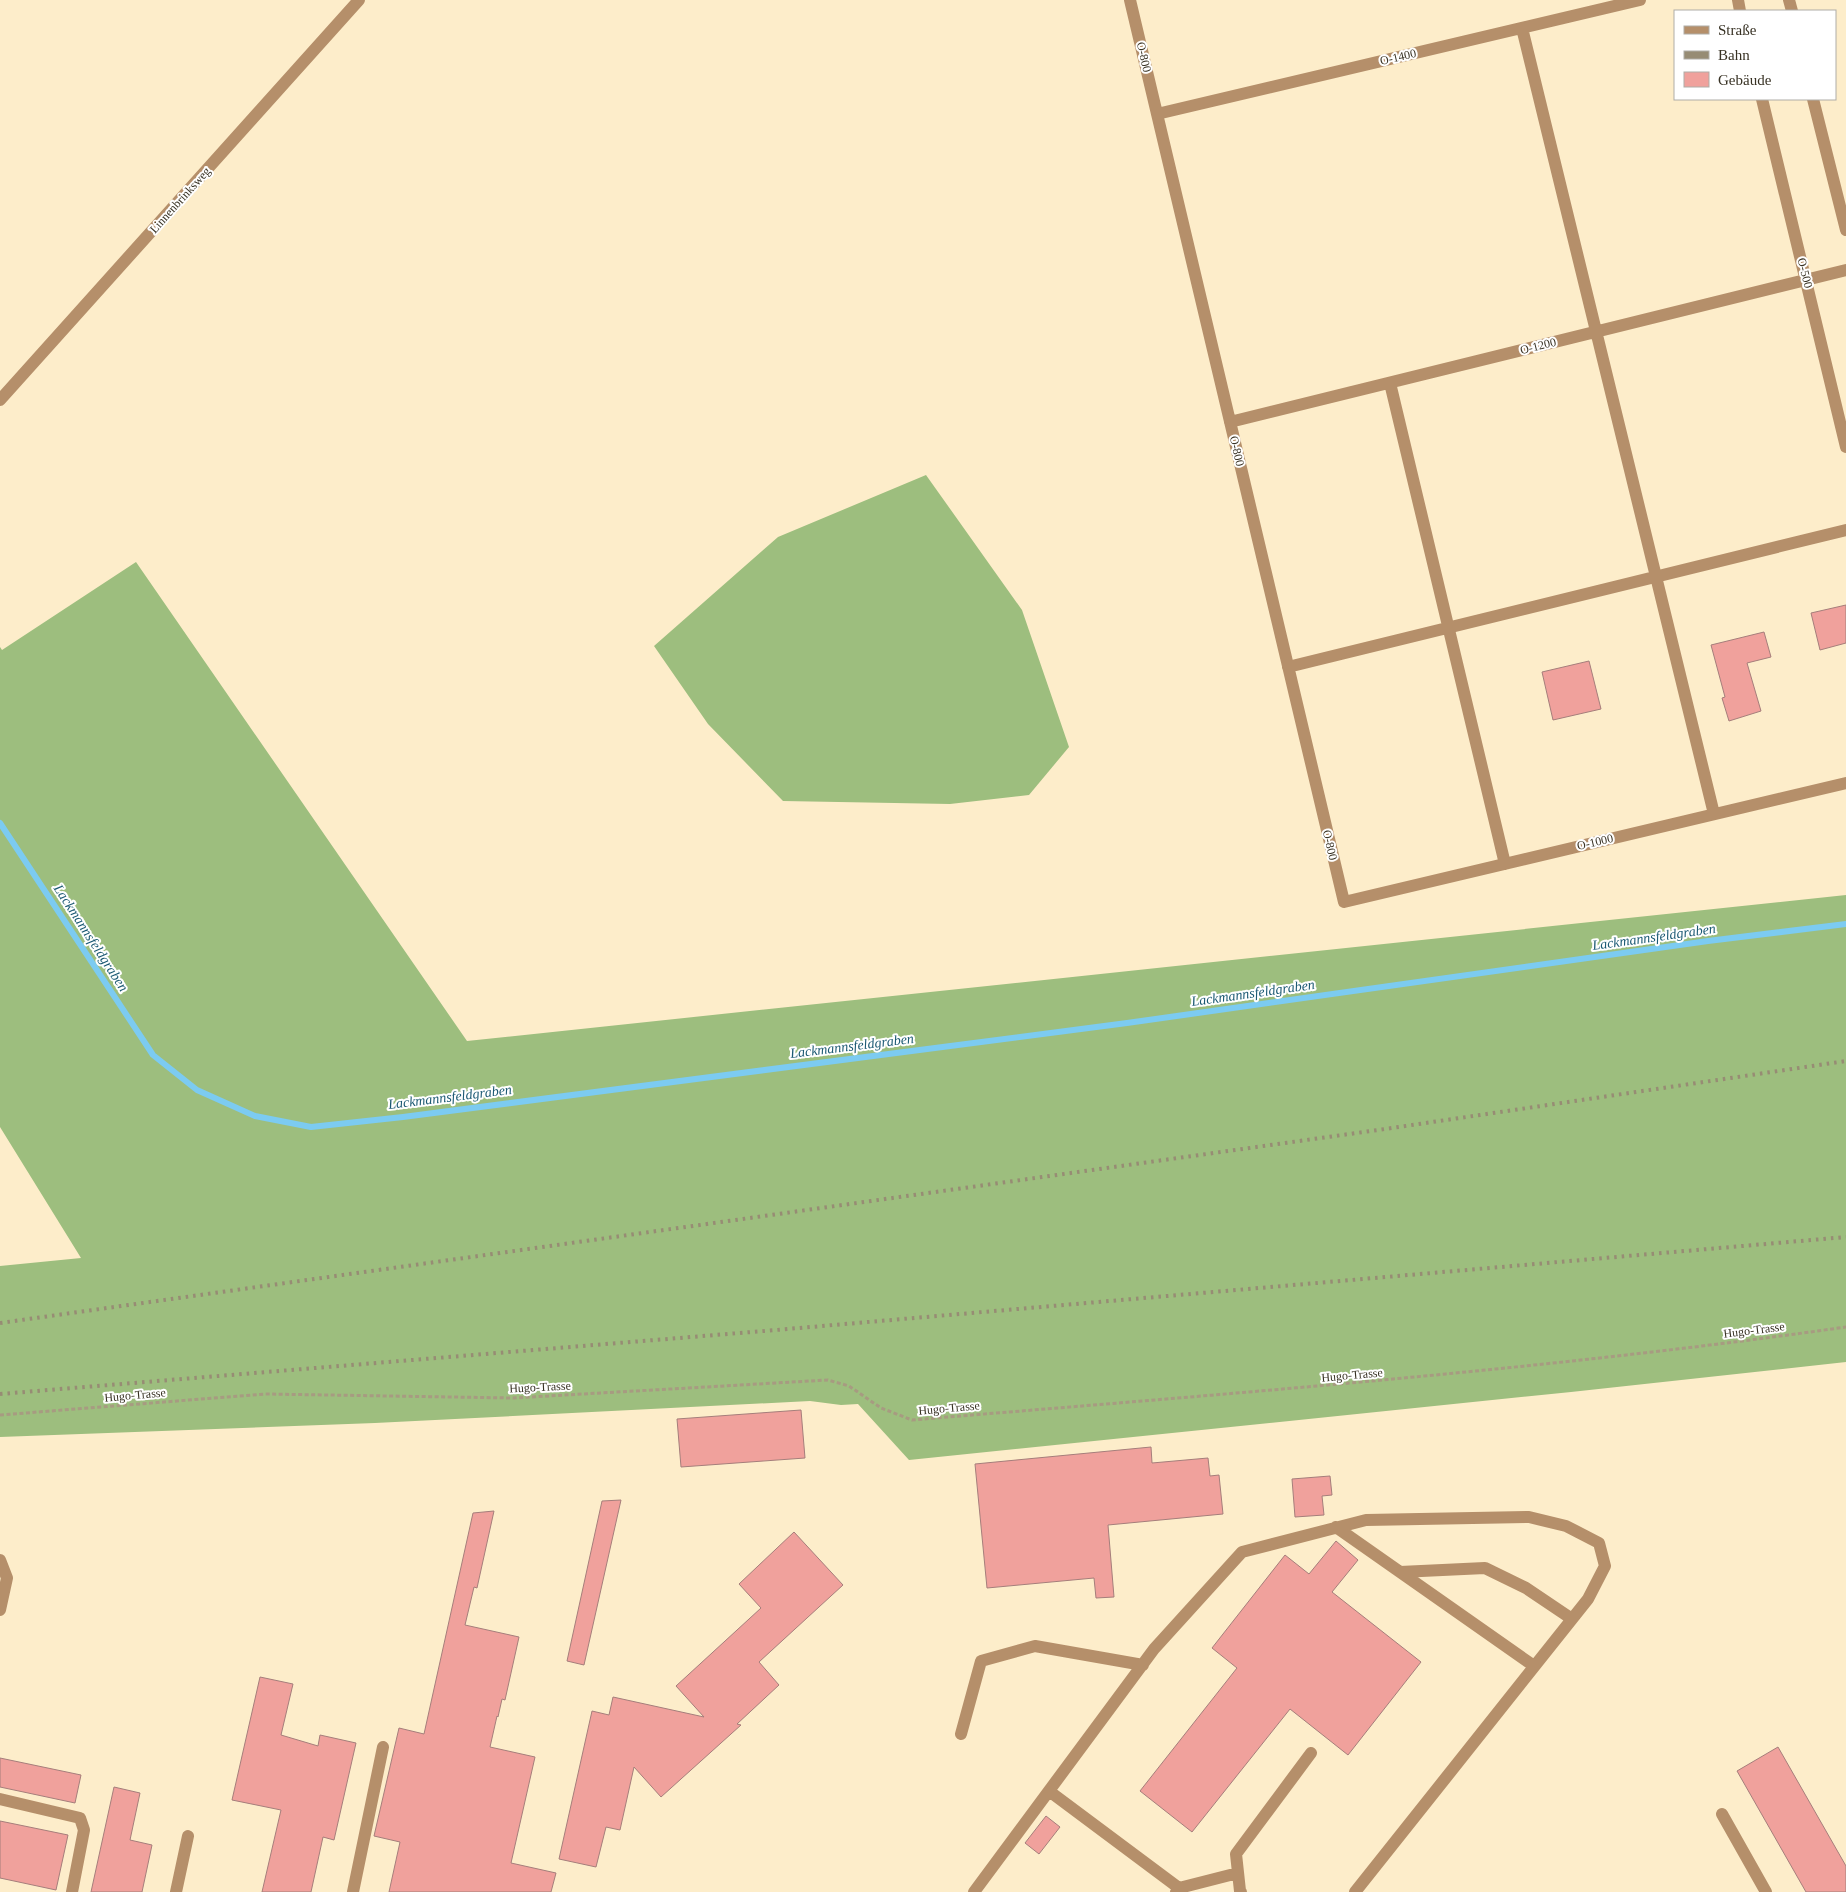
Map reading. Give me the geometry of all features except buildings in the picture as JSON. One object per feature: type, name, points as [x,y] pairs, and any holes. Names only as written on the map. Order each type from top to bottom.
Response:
[{"type":"street","name":"Linnenbrinksweg","points":[[0,400],[359,0]]},
{"type":"street","name":"O-800","points":[[1130,0],[1344,902]]},
{"type":"street","name":"O-1400","points":[[1157,114],[1640,0]]},
{"type":"street","points":[[1522,28],[1714,814]]},
{"type":"street","name":"O-500","points":[[1762,100],[1846,448]]},
{"type":"street","points":[[1814,100],[1846,230]]},
{"type":"street","name":"O-1200","points":[[1230,422],[1846,270]]},
{"type":"street","points":[[1390,383],[1504,864]]},
{"type":"street","points":[[1288,667],[1846,530]]},
{"type":"street","name":"O-1000","points":[[1344,902],[1846,783]]},
{"type":"street","points":[[974,1892],[1154,1649],[1242,1552],[1366,1520],[1529,1517],[1566,1526],[1599,1542],[1604,1566],[1588,1599],[1355,1892]]},
{"type":"street","points":[[1336,1527],[1534,1666]]},
{"type":"street","points":[[0,1560],[7,1578],[0,1610]]},
{"type":"street","points":[[1400,1572],[1485,1568],[1526,1588],[1572,1619]]},
{"type":"street","points":[[961,1734],[981,1661],[1035,1646],[1143,1665]]},
{"type":"street","points":[[353,1892],[383,1747]]},
{"type":"street","points":[[1241,1892],[1236,1854],[1311,1753]]},
{"type":"street","points":[[1049,1791],[1178,1890],[1238,1873]]},
{"type":"street","points":[[0,1799],[80,1818],[84,1830],[72,1892]]},
{"type":"street","points":[[1722,1814],[1766,1892]]},
{"type":"street","points":[[176,1892],[188,1836]]},
{"type":"path","name":"Hugo-Trasse","points":[[0,1415],[266,1394],[513,1398],[828,1380],[849,1386],[881,1408],[912,1420],[1434,1376],[1642,1353],[1846,1327]]},
{"type":"green space","points":[[926,475],[1022,610],[1069,747],[1029,795],[950,804],[783,801],[708,724],[654,646],[778,537]]},
{"type":"green space","points":[[136,562],[467,1041],[1846,895],[1846,1362],[909,1460],[858,1404],[841,1405],[810,1401],[375,1423],[0,1437],[0,1266],[81,1258],[0,1127],[0,647],[2,650]]},
{"type":"waterway","name":"Lackmannsfeldgraben","points":[[0,823],[153,1055],[197,1090],[255,1116],[311,1127],[403,1117],[1127,1023],[1708,941],[1846,924]]},
{"type":"railway","points":[[0,1323],[1385,1129],[1846,1061]]},
{"type":"railway","points":[[0,1394],[776,1330],[1846,1237]]}]
